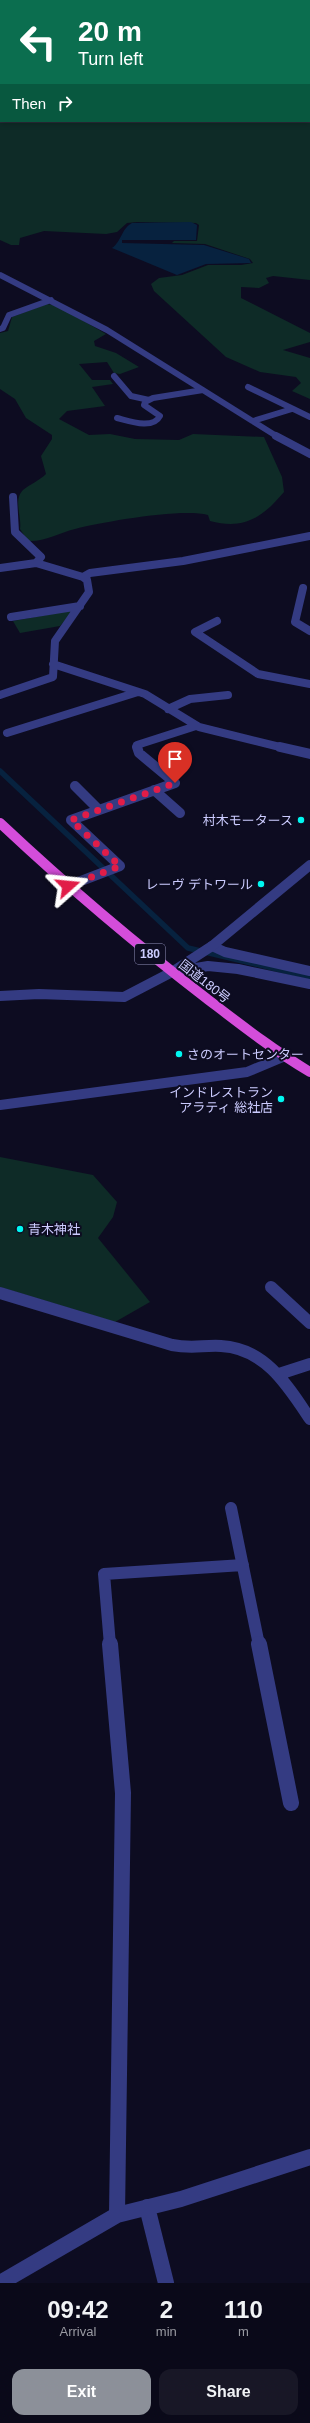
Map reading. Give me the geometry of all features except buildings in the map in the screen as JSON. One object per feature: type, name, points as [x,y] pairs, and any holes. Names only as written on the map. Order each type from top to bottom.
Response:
[{"type":"highway","name":"国道180号","points":[[0,823],[68,886],[172,972],[283,1057],[310,1072]]},
{"type":"street","points":[[0,275],[107,330],[310,454]]},
{"type":"street","points":[[0,329],[3,328],[9,315],[51,300]]},
{"type":"street","points":[[114,376],[131,396],[149,400],[203,390]]},
{"type":"street","points":[[248,387],[310,417]]},
{"type":"street","points":[[118,418],[145,424],[158,420],[160,416],[144,405],[149,400]]},
{"type":"street","points":[[254,421],[292,409]]},
{"type":"street","points":[[12,497],[16,522],[15,532],[41,557],[36,563]]},
{"type":"street","points":[[83,577],[90,573],[183,561],[310,536]]},
{"type":"street","points":[[0,568],[36,563],[83,577],[87,580],[89,592],[55,641],[53,677],[0,695]]},
{"type":"street","points":[[302,588],[295,622],[310,631]]},
{"type":"street","points":[[11,617],[80,606]]},
{"type":"street","points":[[217,621],[195,632],[258,674],[289,678],[310,684]]},
{"type":"street","points":[[53,664],[138,692],[196,726],[310,754]]},
{"type":"street","points":[[7,732],[138,692]]},
{"type":"street","points":[[168,709],[190,698],[228,695]]},
{"type":"street","points":[[68,886],[111,871],[120,866],[71,820],[175,783],[139,753],[137,745],[196,726]]},
{"type":"street","points":[[75,786],[100,810]]},
{"type":"street","points":[[154,790],[180,813]]},
{"type":"street","points":[[0,996],[39,994],[124,997],[172,972],[209,949],[310,865]]},
{"type":"street","points":[[209,949],[310,970]]},
{"type":"street","points":[[172,972],[208,966],[238,969],[310,984]]},
{"type":"street","points":[[0,1105],[247,1072],[283,1057]]},
{"type":"street","points":[[271,1287],[310,1323]]},
{"type":"street","points":[[0,1294],[172,1345],[193,1348],[221,1346],[244,1349],[262,1358],[279,1374],[310,1419]]},
{"type":"street","points":[[279,1374],[310,1364]]},
{"type":"street","points":[[231,1508],[291,1803]]},
{"type":"street","points":[[117,2214],[123,1793],[104,1574],[243,1565]]},
{"type":"street","points":[[0,2283],[117,2214],[181,2198],[310,2157]]},
{"type":"street","points":[[147,2207],[166,2283]]},
{"type":"green space","points":[[0,122],[310,122],[310,280],[273,276],[266,278],[269,283],[259,288],[241,287],[241,298],[310,333],[310,342],[283,350],[310,358],[310,399],[292,391],[301,383],[296,377],[260,372],[226,357],[154,291],[151,284],[159,278],[182,275],[208,265],[241,265],[253,263],[250,259],[205,244],[172,243],[174,241],[197,241],[199,225],[196,223],[127,223],[117,232],[106,234],[44,231],[20,238],[19,245],[11,245],[0,240]]},
{"type":"green space","points":[[47,304],[58,306],[106,334],[94,341],[95,346],[116,353],[139,367],[120,374],[114,373],[107,362],[79,364],[92,380],[110,380],[113,384],[92,387],[105,406],[67,411],[59,419],[89,435],[110,434],[135,439],[179,440],[193,434],[264,437],[282,477],[284,492],[268,509],[252,520],[243,523],[222,523],[210,521],[208,515],[180,513],[104,523],[75,529],[40,540],[28,541],[20,529],[18,504],[20,494],[23,490],[46,474],[41,456],[52,439],[52,435],[26,418],[15,399],[0,389],[0,333],[8,331],[12,317]]},
{"type":"green space","points":[[74,610],[60,626],[20,633],[13,621]]},
{"type":"green space","points":[[0,1157],[93,1175],[117,1202],[113,1217],[98,1238],[150,1302],[115,1322],[0,1287]]},
{"type":"water","points":[[191,222],[197,225],[196,240],[122,240],[122,243],[204,245],[249,259],[251,263],[206,264],[177,275],[112,248],[118,242],[126,228],[132,223]]},
{"type":"waterway","points":[[0,771],[188,948],[310,977]]},
{"type":"place","name":"村木モータース","points":[[301,820]]},
{"type":"place","name":"レーヴ デトワール","points":[[261,884]]},
{"type":"place","name":"さのオートセンター","points":[[179,1054]]},
{"type":"place","name":"インドレストラン アラティ 総社店","points":[[281,1099]]},
{"type":"place","name":"青木神社","points":[[20,1229]]},
{"type":"route","points":[[68,886],[98,876],[120,866],[71,820],[175,783]]}]
